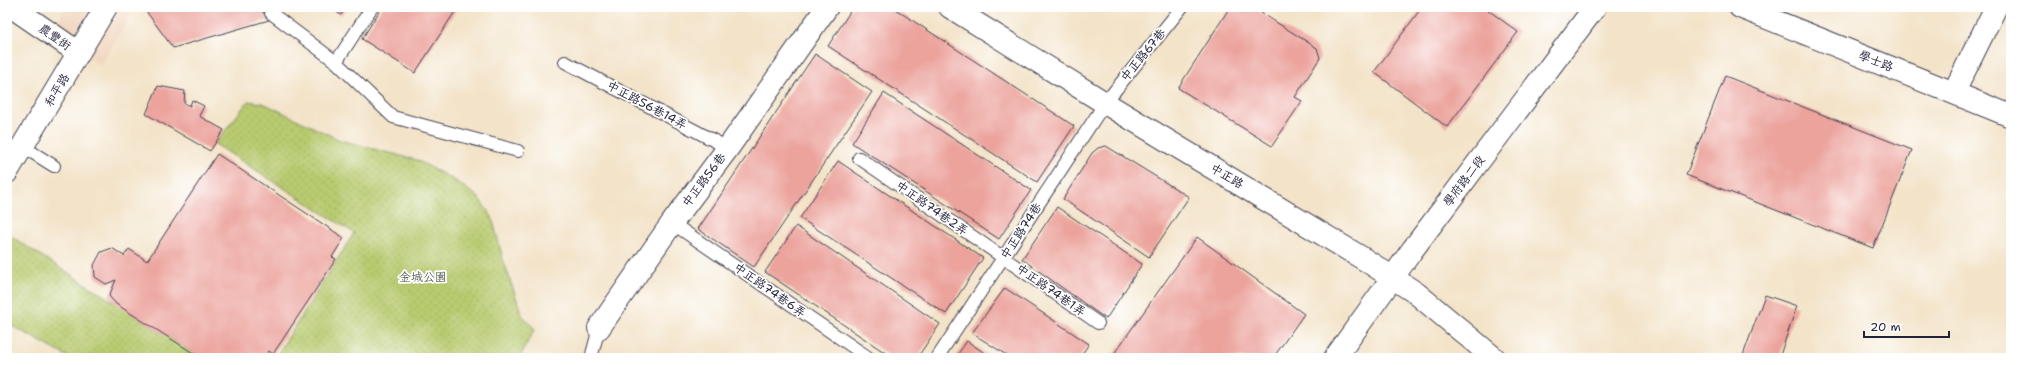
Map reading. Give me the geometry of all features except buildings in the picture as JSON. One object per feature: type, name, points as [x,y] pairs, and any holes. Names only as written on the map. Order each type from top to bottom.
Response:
[{"type":"street","name":"農豐街","points":[[12,7],[79,53]]},
{"type":"street","name":"和平路","points":[[7,172],[106,7]]},
{"type":"street","name":"中正路56巷","points":[[599,328],[672,223],[728,148],[827,7]]},
{"type":"street","name":"中正路","points":[[950,7],[1105,103],[1367,261],[1416,293],[1494,358]]},
{"type":"street","name":"學府路二段","points":[[1335,358],[1392,278],[1595,7]]},
{"type":"street","name":"學士路","points":[[1740,7],[2011,116]]},
{"type":"street","points":[[1954,92],[1996,7]]},
{"type":"lane","points":[[275,7],[271,13],[336,62],[393,118],[518,151]]},
{"type":"lane","points":[[336,62],[372,7]]},
{"type":"lane","name":"中正路67巷","points":[[1105,103],[1182,7]]},
{"type":"lane","name":"中正路56巷14弄","points":[[565,62],[728,148]]},
{"type":"lane","name":"中正路74巷","points":[[937,358],[1105,103]]},
{"type":"lane","points":[[22,146],[54,166]]},
{"type":"lane","name":"中正路74巷2弄","points":[[859,158],[1004,258]]},
{"type":"lane","name":"中正路74巷6弄","points":[[672,223],[869,358]]},
{"type":"lane","name":"中正路74巷1弄","points":[[1004,258],[1098,323]]},
{"type":"lane","name":"中正路56巷","points":[[591,358],[599,328]]},
{"type":"shaded area","points":[[66,7],[135,7],[100,66],[54,29]]},
{"type":"green space","name":"金城公園","points":[[248,101],[263,103],[340,140],[417,160],[454,180],[478,197],[492,217],[503,259],[522,315],[535,329],[519,358],[275,358],[354,233],[215,144]]},
{"type":"green space","points":[[9,235],[201,358],[70,358],[7,323],[7,239]]}]
